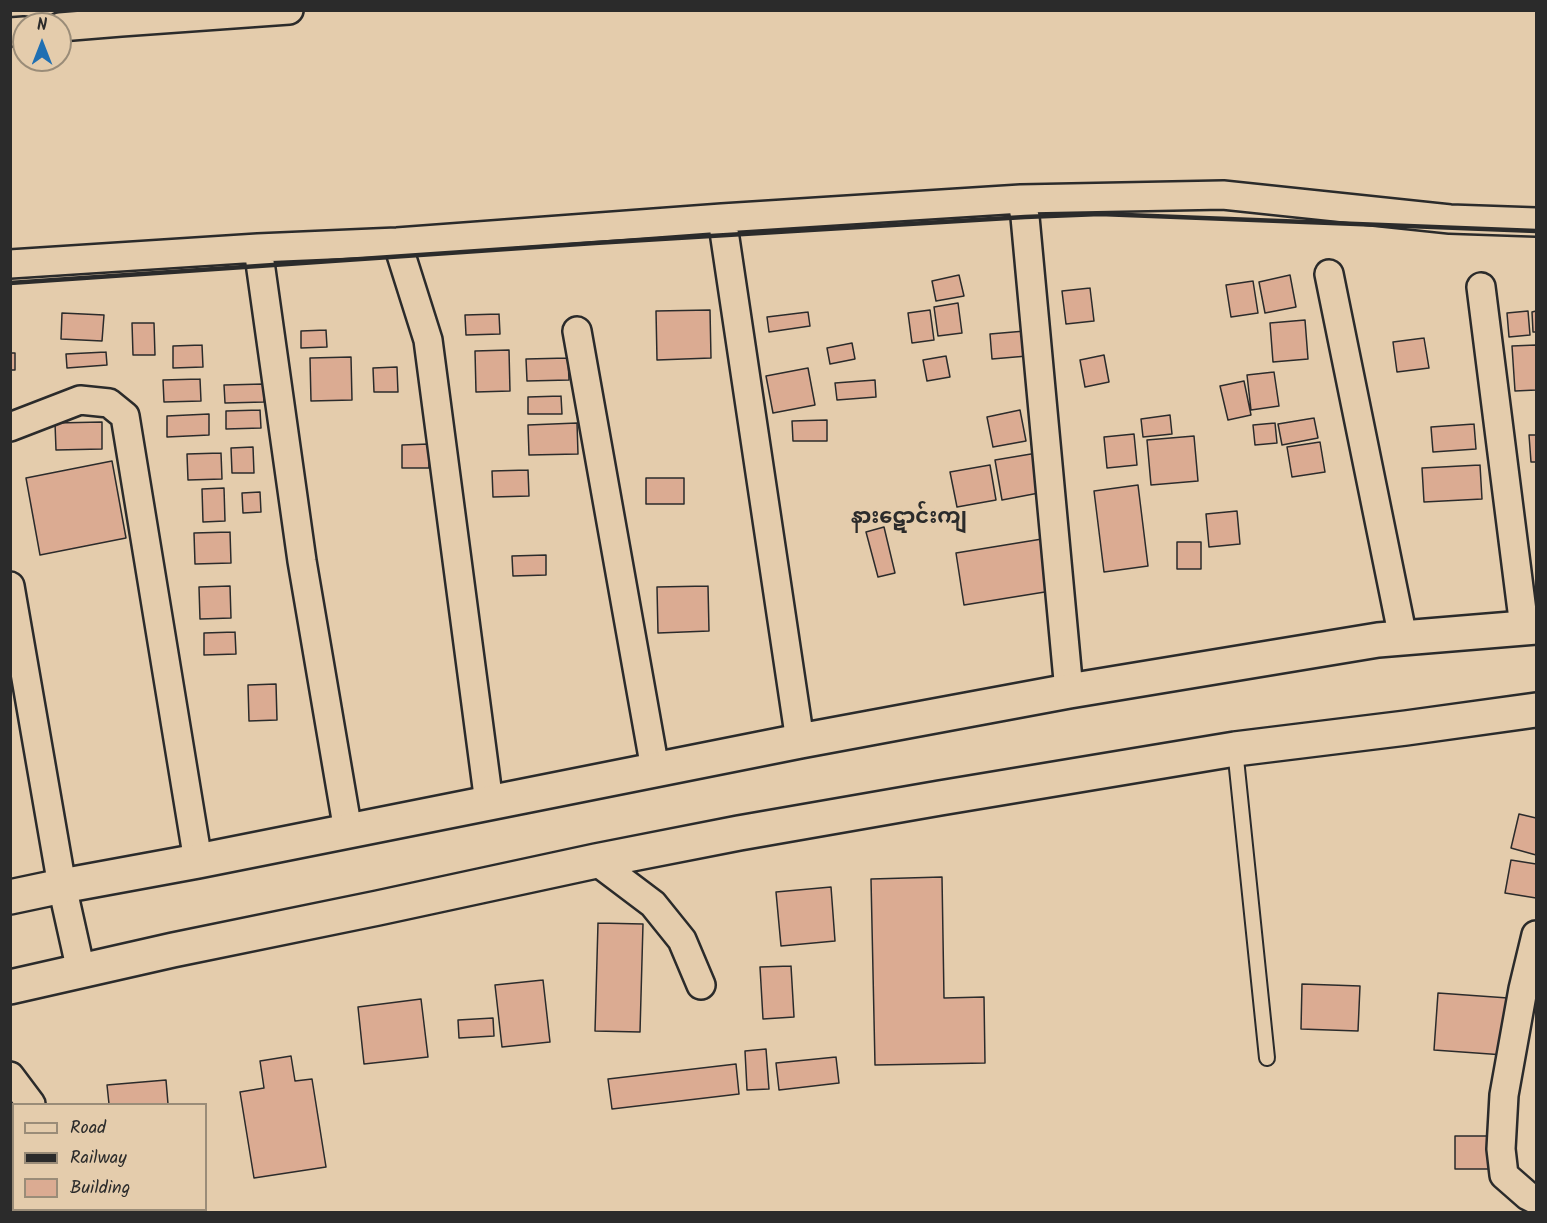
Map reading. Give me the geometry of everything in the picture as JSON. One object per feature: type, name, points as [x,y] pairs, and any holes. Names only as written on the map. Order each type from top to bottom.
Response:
[{"type":"main road","points":[[10,897],[655,769],[1069,690],[1378,640],[1530,627]]},
{"type":"main road","points":[[10,987],[596,861],[739,833],[1235,749],[1536,710]]},
{"type":"street","points":[[72,26],[289,10]]},
{"type":"street","points":[[10,264],[258,248],[397,242],[1021,199],[1223,195],[1449,219],[1536,222]]},
{"type":"street","points":[[1021,199],[1026,229],[1069,690]]},
{"type":"street","points":[[722,218],[800,741]]},
{"type":"street","points":[[397,242],[428,340],[489,803]]},
{"type":"street","points":[[258,248],[302,561],[348,831]]},
{"type":"street","points":[[1329,274],[1403,638]]},
{"type":"street","points":[[1481,287],[1530,627]]},
{"type":"street","points":[[577,331],[655,769]]},
{"type":"street","points":[[10,427],[80,400],[109,403],[125,416],[198,861]]},
{"type":"street","points":[[10,586],[62,886],[81,970]]},
{"type":"street","points":[[596,861],[653,904],[682,940],[701,985]]},
{"type":"street","points":[[1536,935],[1523,988],[1504,1095],[1501,1149],[1504,1175],[1536,1200]]},
{"type":"street","points":[[10,1076],[30,1103]]},
{"type":"lane","points":[[1235,749],[1267,1058]]},
{"type":"building","points":[[959,275],[964,296],[936,301],[932,281]]},
{"type":"building","points":[[1290,275],[1296,307],[1265,313],[1259,282]]},
{"type":"building","points":[[1253,281],[1258,313],[1231,317],[1226,285]]},
{"type":"building","points":[[1090,288],[1094,321],[1066,324],[1062,291]]},
{"type":"building","points":[[958,303],[962,333],[938,336],[934,307]]},
{"type":"building","points":[[710,310],[711,358],[657,360],[656,311]]},
{"type":"building","points":[[930,310],[934,340],[912,343],[908,313]]},
{"type":"building","points":[[1528,311],[1530,335],[1509,337],[1507,313]]},
{"type":"building","points":[[1536,311],[1536,332],[1533,332],[1532,312]]},
{"type":"building","points":[[808,312],[810,326],[769,332],[767,317]]},
{"type":"building","points":[[62,313],[104,315],[102,341],[61,339]]},
{"type":"building","points":[[499,314],[500,334],[466,335],[465,315]]},
{"type":"building","points":[[1305,320],[1308,359],[1273,362],[1270,323]]},
{"type":"building","points":[[132,323],[154,323],[155,355],[133,355]]},
{"type":"building","points":[[326,330],[327,347],[301,348],[301,331]]},
{"type":"building","points":[[1025,331],[1027,356],[992,359],[990,334]]},
{"type":"building","points":[[1424,338],[1429,368],[1397,372],[1393,342]]},
{"type":"building","points":[[852,343],[855,359],[830,364],[827,348]]},
{"type":"building","points":[[202,345],[203,367],[173,368],[173,346]]},
{"type":"building","points":[[1536,345],[1536,390],[1515,391],[1512,346]]},
{"type":"building","points":[[509,350],[510,391],[476,392],[475,351]]},
{"type":"building","points":[[106,352],[107,365],[67,368],[66,354]]},
{"type":"building","points":[[10,353],[15,353],[15,370],[10,370]]},
{"type":"building","points":[[1104,355],[1109,382],[1085,387],[1080,360]]},
{"type":"building","points":[[946,356],[950,377],[927,381],[923,360]]},
{"type":"building","points":[[351,357],[352,400],[311,401],[310,358]]},
{"type":"building","points":[[568,358],[569,380],[527,381],[526,359]]},
{"type":"building","points":[[397,367],[398,392],[374,392],[373,368]]},
{"type":"building","points":[[808,368],[815,405],[773,413],[766,376]]},
{"type":"building","points":[[1274,372],[1279,406],[1251,410],[1247,375]]},
{"type":"building","points":[[200,379],[201,401],[164,402],[163,380]]},
{"type":"building","points":[[875,380],[876,397],[837,400],[835,383]]},
{"type":"building","points":[[1244,381],[1251,415],[1228,420],[1220,386]]},
{"type":"building","points":[[264,384],[264,402],[225,403],[224,385]]},
{"type":"building","points":[[561,396],[562,414],[528,414],[528,397]]},
{"type":"building","points":[[260,410],[261,428],[226,429],[226,411]]},
{"type":"building","points":[[1020,410],[1026,441],[993,447],[987,417]]},
{"type":"building","points":[[209,414],[209,435],[167,437],[167,416]]},
{"type":"building","points":[[1170,415],[1172,434],[1143,437],[1141,419]]},
{"type":"building","points":[[1314,418],[1318,438],[1282,445],[1278,424]]},
{"type":"building","points":[[827,420],[827,441],[793,441],[792,421]]},
{"type":"building","points":[[102,422],[102,449],[56,450],[55,423]]},
{"type":"building","points":[[577,423],[578,454],[529,455],[528,425]]},
{"type":"building","points":[[1275,423],[1277,443],[1255,445],[1253,425]]},
{"type":"building","points":[[1474,424],[1476,449],[1433,452],[1431,427]]},
{"type":"building","points":[[1134,434],[1137,465],[1107,468],[1104,437]]},
{"type":"building","points":[[1529,435],[1536,435],[1536,462],[1531,462]]},
{"type":"building","points":[[1194,436],[1198,481],[1151,485],[1147,440]]},
{"type":"building","points":[[1320,442],[1325,472],[1292,477],[1287,447]]},
{"type":"building","points":[[429,444],[429,468],[402,468],[402,445]]},
{"type":"building","points":[[253,447],[254,473],[232,473],[231,448]]},
{"type":"building","points":[[221,453],[222,479],[188,480],[187,454]]},
{"type":"building","points":[[1037,453],[1044,492],[1002,500],[995,460]]},
{"type":"building","points":[[112,461],[126,538],[40,555],[26,478]]},
{"type":"building","points":[[990,465],[996,500],[957,507],[950,472]]},
{"type":"building","points":[[1480,465],[1482,499],[1424,502],[1422,468]]},
{"type":"building","points":[[528,470],[529,496],[493,497],[492,471]]},
{"type":"building","points":[[646,478],[684,478],[684,504],[646,504]]},
{"type":"building","points":[[1138,485],[1148,566],[1104,572],[1094,491]]},
{"type":"building","points":[[224,488],[225,521],[203,522],[202,489]]},
{"type":"building","points":[[260,492],[261,512],[243,513],[242,493]]},
{"type":"building","points":[[1237,511],[1240,544],[1209,547],[1206,514]]},
{"type":"building","points":[[884,527],[895,573],[878,577],[866,532]]},
{"type":"building","points":[[230,532],[231,563],[195,564],[194,533]]},
{"type":"building","points":[[1042,539],[1051,591],[964,605],[956,553]]},
{"type":"building","points":[[1177,542],[1201,542],[1201,569],[1177,569]]},
{"type":"building","points":[[546,555],[546,575],[513,576],[512,556]]},
{"type":"building","points":[[230,586],[231,618],[200,619],[199,587]]},
{"type":"building","points":[[708,586],[709,631],[658,633],[657,587]]},
{"type":"building","points":[[235,632],[236,654],[204,655],[204,633]]},
{"type":"building","points":[[276,684],[277,720],[249,721],[248,685]]},
{"type":"building","points":[[1519,814],[1536,818],[1536,855],[1511,848]]},
{"type":"building","points":[[1511,860],[1536,864],[1536,898],[1505,893]]},
{"type":"building","points":[[942,877],[944,998],[984,997],[985,1063],[875,1065],[871,879]]},
{"type":"building","points":[[831,887],[835,941],[781,946],[776,892]]},
{"type":"building","points":[[598,923],[643,924],[640,1032],[595,1031]]},
{"type":"building","points":[[791,966],[794,1017],[763,1019],[760,967]]},
{"type":"building","points":[[543,980],[550,1042],[502,1047],[495,985]]},
{"type":"building","points":[[1302,984],[1360,986],[1358,1031],[1301,1029]]},
{"type":"building","points":[[1438,993],[1508,998],[1504,1055],[1434,1050]]},
{"type":"building","points":[[421,999],[428,1057],[364,1064],[358,1007]]},
{"type":"building","points":[[493,1018],[494,1036],[459,1038],[458,1020]]},
{"type":"building","points":[[766,1049],[769,1089],[747,1090],[745,1051]]},
{"type":"building","points":[[291,1056],[295,1081],[312,1079],[326,1167],[254,1178],[240,1092],[264,1088],[260,1061]]},
{"type":"building","points":[[836,1057],[839,1083],[779,1090],[776,1063]]},
{"type":"building","points":[[736,1064],[739,1094],[612,1109],[608,1079]]},
{"type":"building","points":[[166,1080],[168,1103],[109,1103],[107,1085]]},
{"type":"building","points":[[1455,1136],[1496,1136],[1496,1169],[1455,1169]]},
{"type":"building","points":[[12,1178],[12,1206],[10,1206],[10,1179]]},
{"type":"building","points":[[118,1211],[178,1211],[178,1212]]},
{"type":"railway","points":[[10,283],[595,243],[1100,214],[1536,231]]},
{"type":"district","name":"နားဋောင်းကျ","points":[[909,519]]}]
